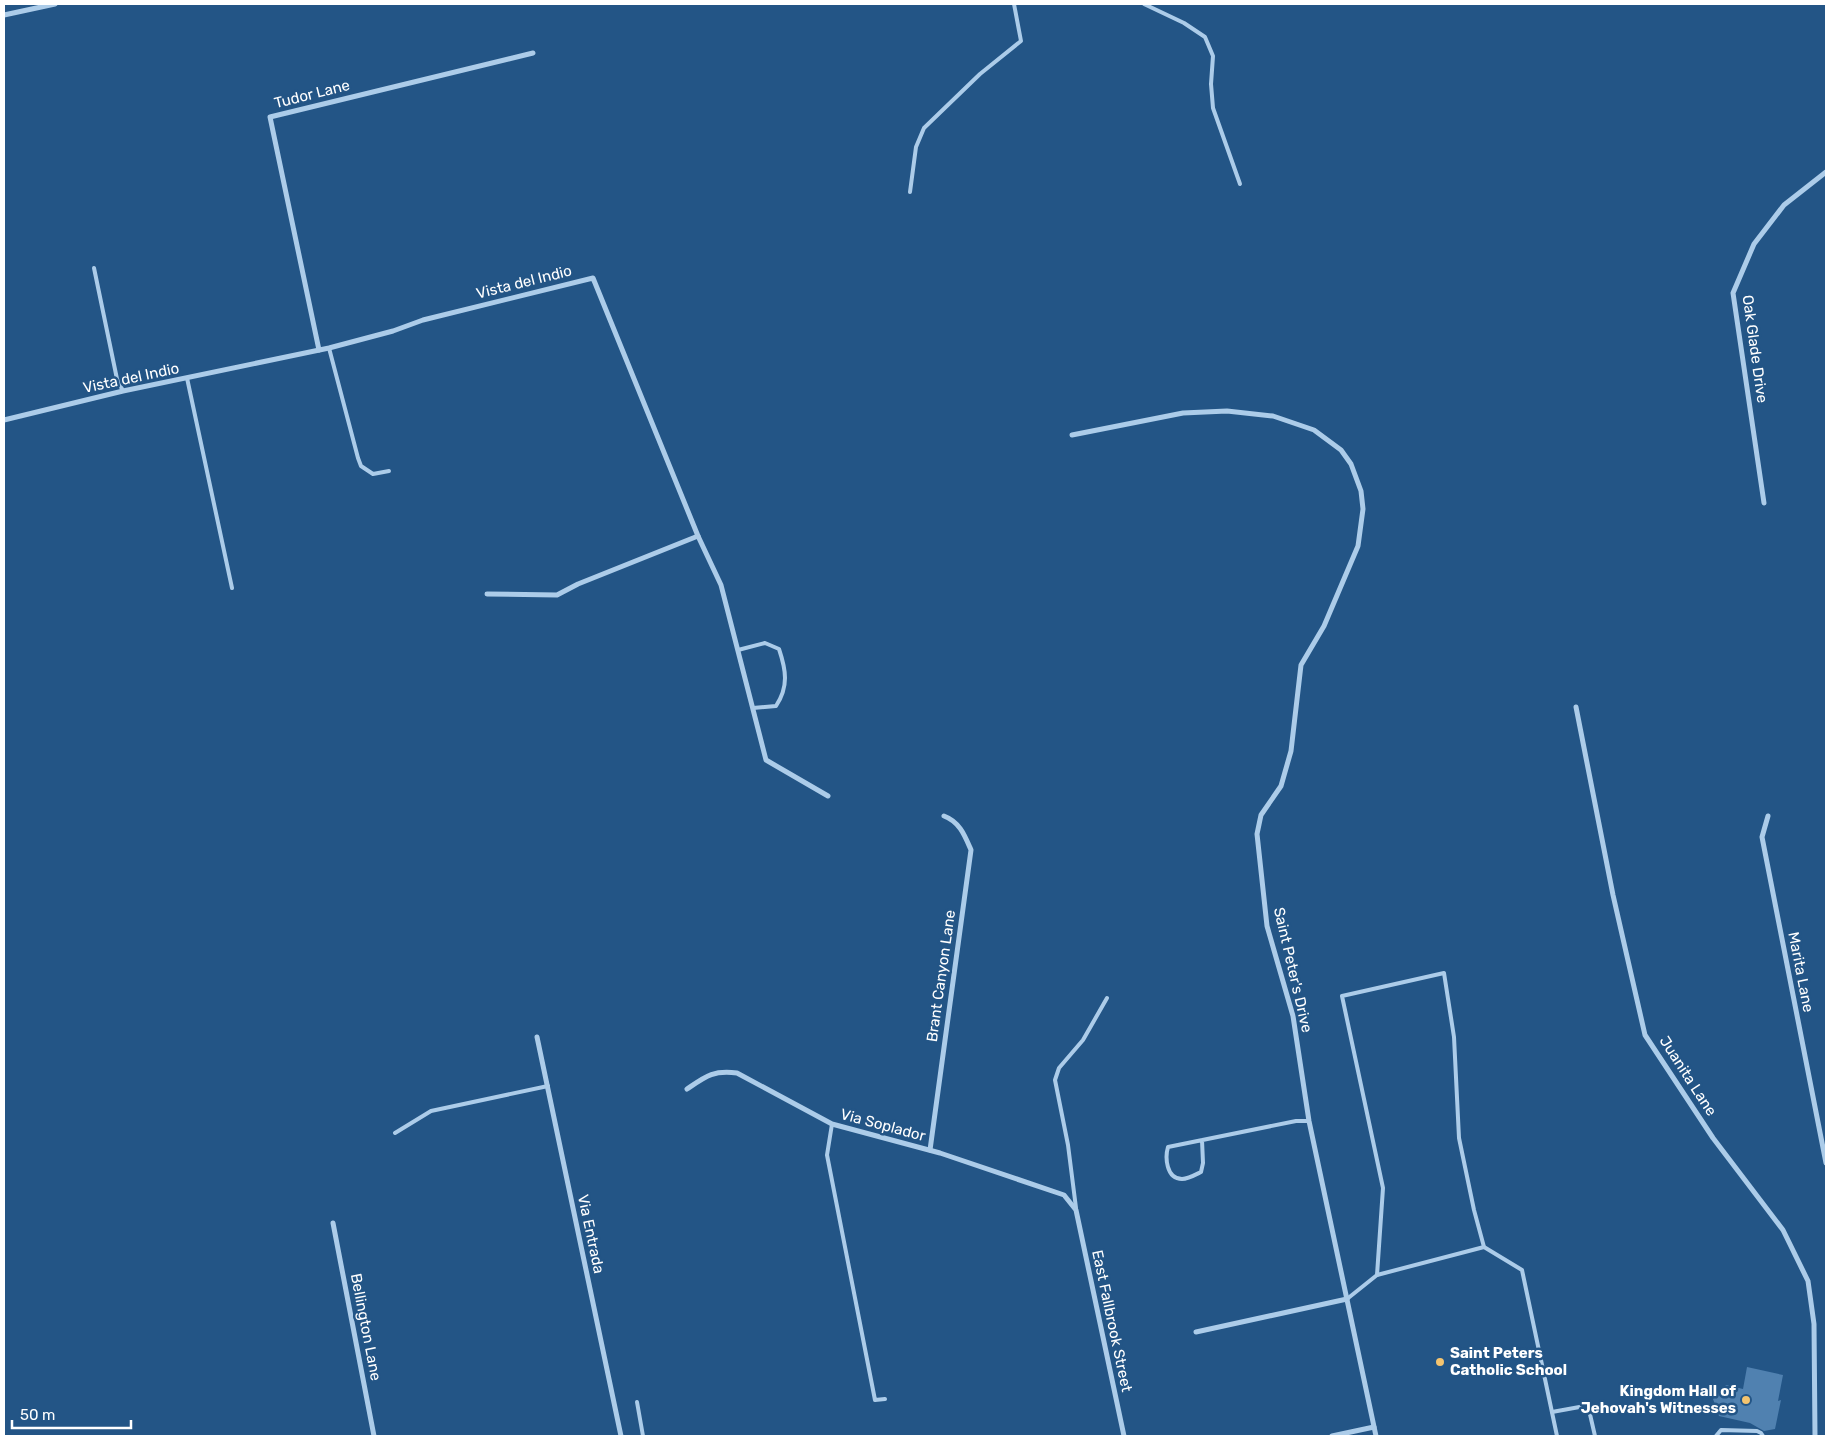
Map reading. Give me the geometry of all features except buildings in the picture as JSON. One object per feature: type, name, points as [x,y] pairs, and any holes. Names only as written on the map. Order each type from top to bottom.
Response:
[{"type":"street","points":[[4,15],[55,4]]},
{"type":"street","name":"Tudor Lane","points":[[320,350],[270,117],[533,53]]},
{"type":"street","name":"Oak Glade Drive","points":[[1764,503],[1733,293],[1754,244],[1760,236],[1784,206],[1826,172]]},
{"type":"street","name":"Vista del Indio","points":[[4,420],[123,392],[329,348],[393,331],[423,320],[593,278],[698,536]]},
{"type":"street","name":"Saint Peter's Drive","points":[[1072,435],[1183,413],[1227,411],[1273,416],[1314,430],[1341,450],[1351,464],[1361,491],[1363,509],[1358,546],[1324,626],[1301,666],[1291,751],[1281,786],[1261,816],[1257,834],[1267,926],[1292,1016],[1309,1121],[1376,1436]]},
{"type":"street","points":[[487,594],[557,595],[578,584],[698,536],[721,585],[766,760],[828,796]]},
{"type":"street","name":"Juanita Lane","points":[[1576,707],[1613,895],[1645,1035],[1713,1138],[1783,1230],[1808,1281],[1814,1324],[1815,1436]]},
{"type":"street","name":"Brant Canyon Lane","points":[[930,1150],[971,850],[963,830],[944,816]]},
{"type":"street","name":"Marita Lane","points":[[1768,816],[1762,837],[1826,1163]]},
{"type":"street","name":"Via Entrada","points":[[537,1037],[621,1436]]},
{"type":"street","name":"Via Soplador","points":[[687,1089],[709,1074],[723,1072],[736,1074],[832,1124],[930,1150],[1064,1195],[1076,1210]]},
{"type":"street","name":"East Fallbrook Street","points":[[1076,1210],[1124,1436]]},
{"type":"street","name":"Bellington Lane","points":[[334,1223],[374,1436]]},
{"type":"street","points":[[1196,1332],[1347,1299]]},
{"type":"street","points":[[1332,1436],[1374,1427]]},
{"type":"lane","points":[[910,192],[916,148],[924,128],[980,74],[1021,41],[1014,4]]},
{"type":"lane","points":[[1144,4],[1205,37],[1213,56],[1211,84],[1213,108],[1240,184]]},
{"type":"lane","points":[[94,268],[117,379],[123,392]]},
{"type":"lane","points":[[329,348],[361,466],[372,474],[389,471]]},
{"type":"lane","points":[[187,378],[232,588]]},
{"type":"lane","points":[[738,650],[765,643],[779,649],[786,670],[783,695],[776,706],[753,708]]},
{"type":"lane","points":[[1377,1276],[1384,1188],[1342,996],[1444,973],[1454,1037],[1459,1138],[1474,1210],[1484,1247],[1522,1270],[1557,1436]]},
{"type":"lane","points":[[1076,1210],[1068,1145],[1055,1080],[1060,1068],[1083,1040],[1107,998]]},
{"type":"lane","points":[[395,1133],[431,1111],[548,1086]]},
{"type":"lane","points":[[1202,1140],[1203,1163],[1201,1172],[1183,1180],[1176,1178],[1170,1172],[1165,1157],[1168,1147],[1202,1140],[1296,1121],[1309,1121]]},
{"type":"lane","points":[[832,1124],[826,1155],[875,1400],[885,1399]]},
{"type":"lane","points":[[1347,1299],[1377,1276],[1484,1247]]},
{"type":"lane","points":[[637,1402],[643,1436]]},
{"type":"lane","points":[[1552,1412],[1585,1406],[1589,1410],[1595,1436]]},
{"type":"lane","points":[[1716,1436],[1721,1430],[1757,1431],[1763,1436]]},
{"type":"place","name":"Saint Peters Catholic School","points":[[1440,1362]]},
{"type":"place","name":"Kingdom Hall of Jehovah's Witnesses","points":[[1746,1400]]}]
